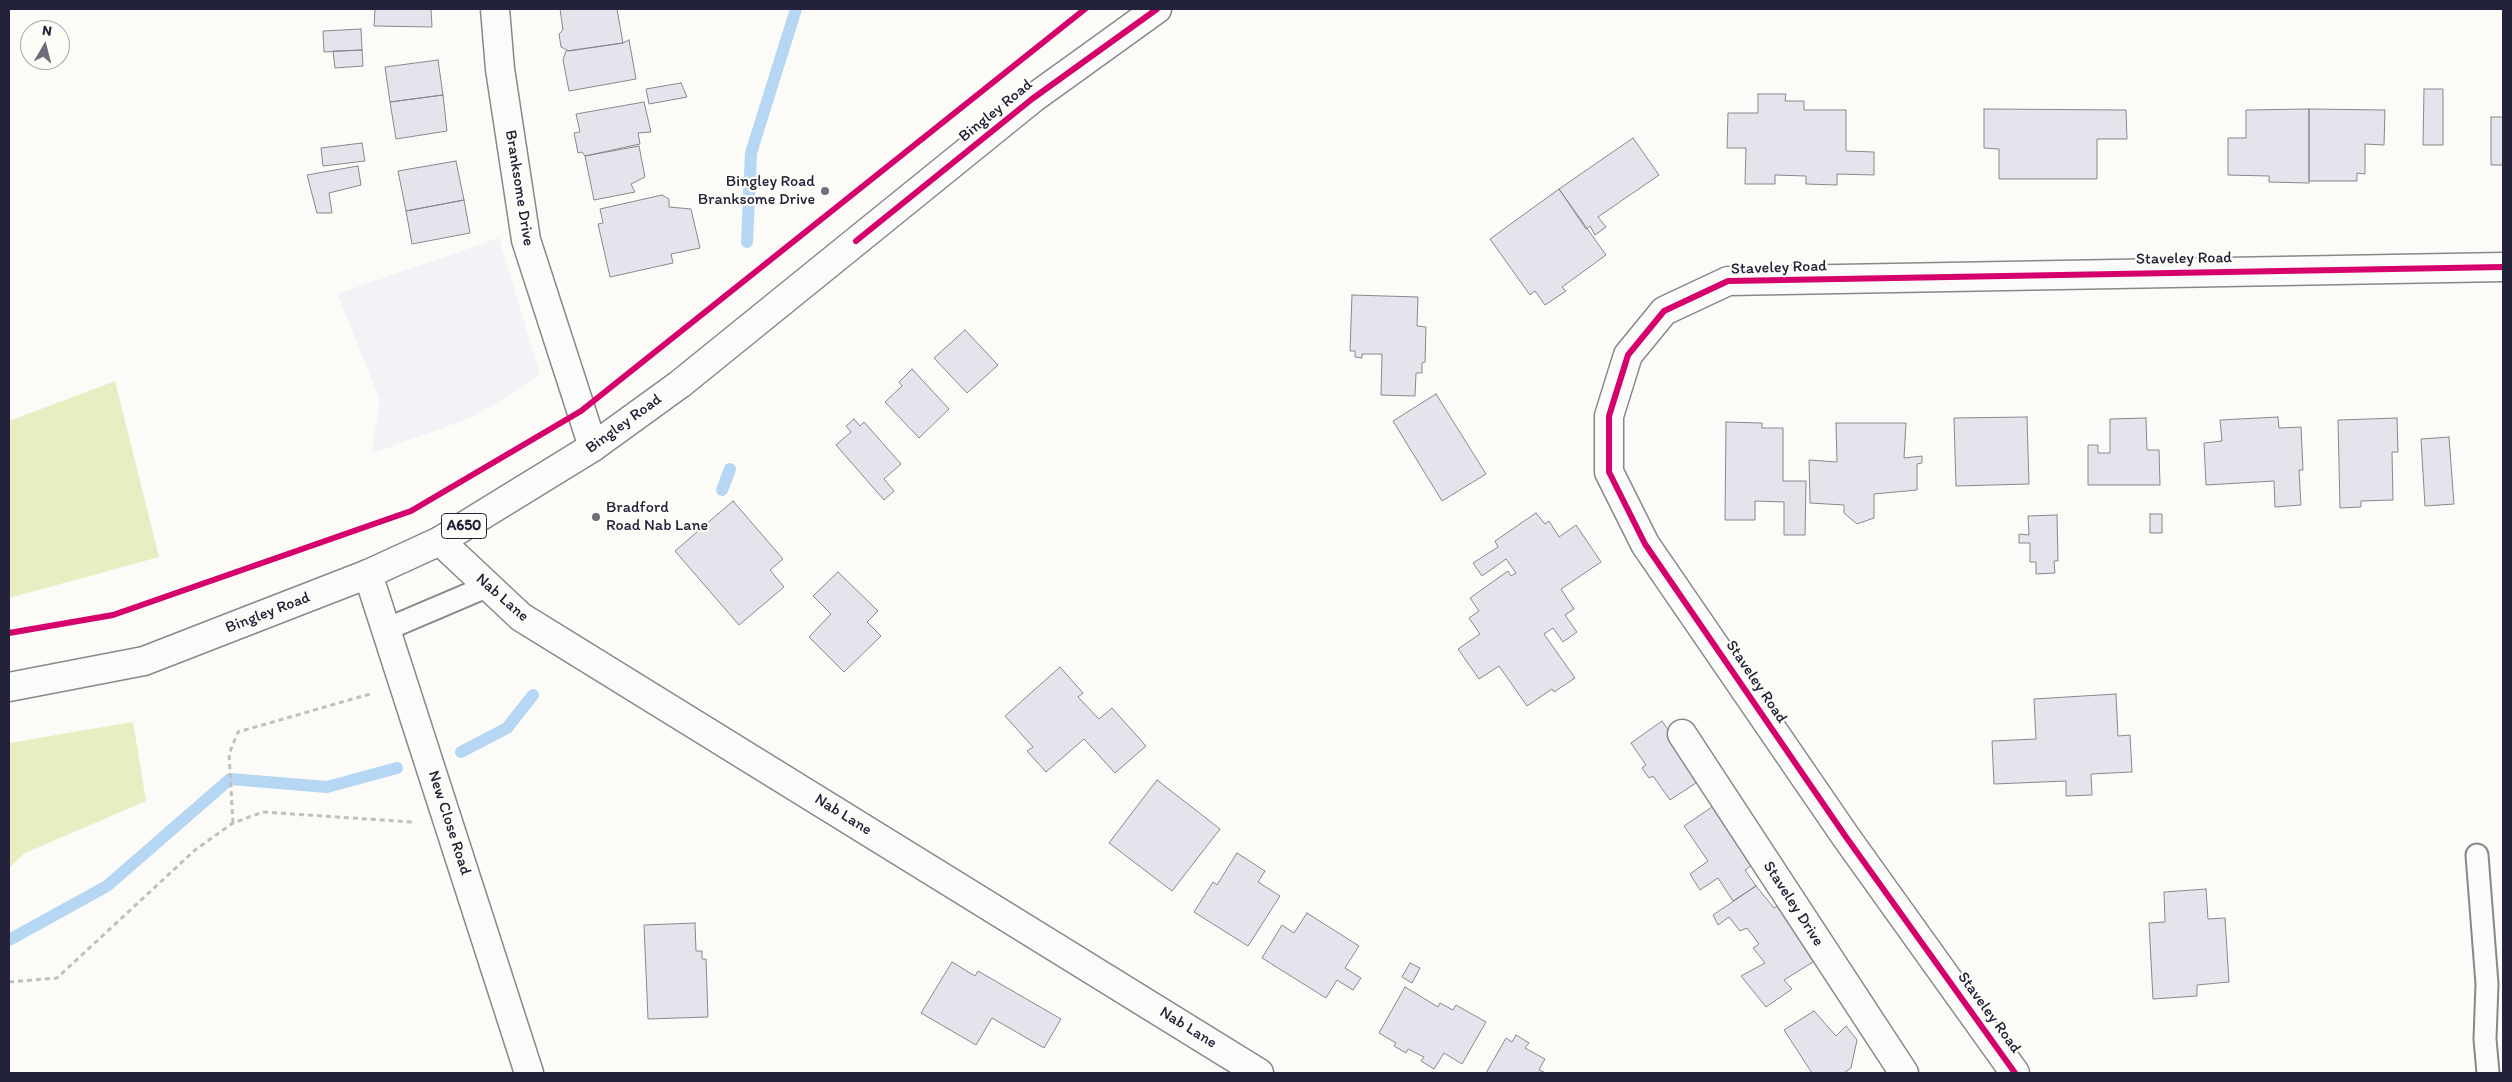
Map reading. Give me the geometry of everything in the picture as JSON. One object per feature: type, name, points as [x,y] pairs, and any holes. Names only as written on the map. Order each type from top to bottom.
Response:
[{"type":"main road","name":"Branksome Drive","points":[[495,9],[500,69],[526,240],[593,447]]},
{"type":"main road","name":"Bingley Road","points":[[9,687],[144,661],[368,574],[440,541],[593,447],[680,384],[1032,99],[1157,9]]},
{"type":"main road","name":"Staveley Road","points":[[2015,1073],[1846,837],[1646,544],[1609,472],[1609,416],[1628,355],[1664,311],[1728,281],[2503,268]]},
{"type":"main road","name":"Nab Lane","points":[[440,541],[521,616],[1259,1073]]},
{"type":"main road","name":"New Close Road","points":[[368,574],[530,1073]]},
{"type":"main road","name":"Staveley Drive","points":[[1682,734],[1904,1073]]},
{"type":"lane","points":[[387,629],[488,586]]},
{"type":"lane","points":[[2477,855],[2487,984],[2485,1039],[2488,1073]]},
{"type":"path","points":[[233,823],[229,754],[238,732],[405,685]]},
{"type":"path","points":[[9,982],[57,978],[195,850],[233,823],[263,812],[450,824]]},
{"type":"shaded area","points":[[499,238],[540,375],[475,416],[371,454],[380,400],[337,294]]},
{"type":"green space","points":[[115,381],[159,557],[9,598],[9,421]]},
{"type":"green space","points":[[133,722],[146,801],[25,853],[9,868],[9,743]]},
{"type":"building","points":[[375,9],[431,9],[432,27],[374,26]]},
{"type":"building","points":[[560,9],[617,9],[623,43],[569,51],[561,47],[559,34],[563,30]]},
{"type":"building","points":[[361,29],[362,50],[324,52],[323,31]]},
{"type":"building","points":[[629,40],[636,79],[569,91],[563,60],[566,51],[623,43]]},
{"type":"building","points":[[362,50],[363,66],[335,68],[333,51]]},
{"type":"building","points":[[438,60],[443,95],[390,102],[385,67]]},
{"type":"building","points":[[681,83],[687,97],[649,104],[646,89]]},
{"type":"building","points":[[2424,89],[2443,89],[2443,145],[2423,145]]},
{"type":"building","points":[[1758,94],[1786,94],[1785,101],[1804,101],[1804,110],[1846,110],[1846,151],[1874,152],[1874,175],[1837,174],[1837,185],[1806,184],[1806,176],[1775,175],[1775,184],[1745,184],[1746,148],[1727,148],[1728,113],[1758,113]]},
{"type":"building","points":[[443,95],[447,131],[396,139],[390,102]]},
{"type":"building","points":[[644,102],[651,132],[638,133],[640,144],[585,156],[582,152],[578,153],[574,133],[580,132],[576,114]]},
{"type":"building","points":[[1984,109],[2126,110],[2127,139],[2097,139],[2097,179],[1999,179],[1999,149],[1984,148]]},
{"type":"building","points":[[2309,109],[2385,110],[2384,145],[2365,144],[2365,174],[2357,173],[2357,181],[2309,181]]},
{"type":"building","points":[[2309,109],[2309,183],[2269,182],[2269,176],[2228,175],[2228,138],[2246,138],[2246,110]]},
{"type":"building","points":[[2491,117],[2503,117],[2503,165],[2491,165]]},
{"type":"building","points":[[1633,138],[1659,175],[1598,217],[1606,227],[1595,235],[1590,226],[1586,229],[1559,189]]},
{"type":"building","points":[[362,143],[365,161],[323,166],[321,148]]},
{"type":"building","points":[[639,146],[645,177],[631,184],[635,192],[594,200],[585,156]]},
{"type":"building","points":[[456,161],[464,200],[406,211],[398,171]]},
{"type":"building","points":[[358,166],[361,185],[329,193],[332,213],[317,213],[307,175]]},
{"type":"building","points":[[1559,189],[1606,255],[1562,287],[1566,291],[1545,305],[1535,291],[1530,295],[1490,239]]},
{"type":"building","points":[[662,195],[669,199],[669,207],[691,209],[700,248],[671,254],[673,263],[610,277],[598,224],[603,223],[600,209]]},
{"type":"building","points":[[464,200],[470,233],[412,244],[406,211]]},
{"type":"building","points":[[1352,295],[1418,297],[1417,326],[1426,327],[1425,362],[1422,363],[1422,373],[1416,373],[1415,396],[1381,395],[1382,354],[1362,354],[1362,358],[1355,357],[1355,351],[1350,351]]},
{"type":"building","points":[[965,330],[998,365],[967,393],[934,358]]},
{"type":"building","points":[[912,369],[949,409],[919,438],[885,402],[902,386],[899,382]]},
{"type":"building","points":[[1436,394],[1486,474],[1442,501],[1393,421]]},
{"type":"building","points":[[2027,417],[2029,484],[1956,486],[1954,418]]},
{"type":"building","points":[[2278,417],[2279,428],[2301,427],[2303,470],[2299,470],[2301,505],[2275,507],[2274,481],[2206,485],[2204,443],[2222,441],[2220,420]]},
{"type":"building","points":[[2146,418],[2147,450],[2159,450],[2160,485],[2088,485],[2088,445],[2098,445],[2098,453],[2110,453],[2110,419]]},
{"type":"building","points":[[2397,418],[2398,452],[2392,452],[2393,500],[2361,501],[2361,507],[2340,508],[2338,420]]},
{"type":"building","points":[[854,419],[860,426],[864,422],[901,464],[884,479],[894,491],[884,500],[836,445],[851,432],[846,426]]},
{"type":"building","points":[[1726,422],[1762,423],[1762,428],[1783,428],[1783,481],[1806,481],[1805,535],[1784,535],[1784,502],[1755,501],[1755,520],[1725,520]]},
{"type":"building","points":[[1836,423],[1906,423],[1904,458],[1922,456],[1922,463],[1917,464],[1917,490],[1874,494],[1874,518],[1857,524],[1844,513],[1844,505],[1810,503],[1809,460],[1837,462]]},
{"type":"building","points":[[2449,437],[2454,504],[2425,506],[2421,439]]},
{"type":"building","points":[[733,501],[783,559],[770,570],[784,587],[739,625],[675,551]]},
{"type":"building","points":[[1536,513],[1545,524],[1549,521],[1559,537],[1576,525],[1601,562],[1561,589],[1574,609],[1565,615],[1577,632],[1563,642],[1553,628],[1544,634],[1575,678],[1554,692],[1552,689],[1527,706],[1499,666],[1479,679],[1458,649],[1480,634],[1469,618],[1479,611],[1470,598],[1508,571],[1511,576],[1516,573],[1506,559],[1482,576],[1473,563],[1498,547],[1495,541]]},
{"type":"building","points":[[2150,514],[2162,514],[2162,533],[2150,533]]},
{"type":"building","points":[[2057,515],[2058,561],[2054,561],[2055,573],[2036,574],[2036,562],[2030,562],[2030,543],[2019,543],[2019,534],[2029,535],[2028,516]]},
{"type":"building","points":[[838,572],[878,611],[867,622],[881,636],[844,672],[809,637],[831,614],[813,596]]},
{"type":"building","points":[[1060,667],[1083,693],[1078,697],[1099,719],[1112,708],[1146,746],[1115,773],[1084,739],[1046,772],[1027,751],[1033,747],[1005,716]]},
{"type":"building","points":[[2116,694],[2118,736],[2130,735],[2132,772],[2091,774],[2092,795],[2066,796],[2066,781],[1994,784],[1992,741],[2036,739],[2034,699]]},
{"type":"building","points":[[1662,721],[1702,779],[1670,800],[1653,776],[1649,778],[1642,768],[1646,765],[1631,743]]},
{"type":"building","points":[[1157,780],[1220,829],[1172,891],[1109,843]]},
{"type":"building","points":[[1715,805],[1755,863],[1745,870],[1756,886],[1733,901],[1718,878],[1700,890],[1690,874],[1708,861],[1684,826]]},
{"type":"building","points":[[1237,853],[1265,871],[1258,882],[1280,896],[1248,946],[1194,912],[1213,882],[1217,885]]},
{"type":"building","points":[[1756,886],[1774,908],[1780,904],[1816,960],[1784,980],[1792,989],[1766,1007],[1741,976],[1765,963],[1753,948],[1759,944],[1747,928],[1740,931],[1729,917],[1718,925],[1713,915]]},
{"type":"building","points":[[2206,889],[2208,919],[2225,918],[2229,982],[2197,985],[2197,996],[2153,999],[2149,923],[2165,922],[2164,892]]},
{"type":"building","points":[[1307,913],[1359,946],[1345,968],[1361,978],[1353,990],[1337,980],[1326,998],[1262,958],[1282,925],[1294,933]]},
{"type":"building","points":[[695,923],[696,951],[702,951],[702,959],[706,959],[708,1017],[648,1019],[644,925]]},
{"type":"building","points":[[952,962],[975,976],[978,971],[1061,1019],[1044,1048],[992,1018],[976,1045],[921,1013]]},
{"type":"building","points":[[1410,963],[1420,968],[1412,983],[1402,977]]},
{"type":"building","points":[[1405,987],[1438,1007],[1440,1003],[1453,1010],[1456,1005],[1486,1022],[1462,1064],[1444,1053],[1434,1069],[1421,1061],[1424,1057],[1408,1049],[1406,1053],[1394,1046],[1396,1043],[1379,1033]]},
{"type":"building","points":[[1814,1011],[1836,1036],[1846,1026],[1857,1040],[1851,1068],[1844,1073],[1812,1073],[1784,1030]]},
{"type":"building","points":[[1516,1035],[1529,1043],[1525,1048],[1545,1059],[1539,1070],[1546,1073],[1486,1073],[1506,1038],[1512,1042]]},
{"type":"waterway","points":[[747,242],[751,153],[796,9]]},
{"type":"waterway","points":[[722,490],[730,469]]},
{"type":"waterway","points":[[461,752],[507,728],[533,695]]},
{"type":"waterway","points":[[9,940],[107,886],[230,779],[327,787],[397,768]]},
{"type":"cycle path","points":[[9,633],[113,615],[411,511],[581,411],[1085,9]]},
{"type":"cycle path","points":[[856,241],[1032,99],[1157,9]]},
{"type":"cycle path","points":[[2015,1073],[1846,837],[1645,544],[1609,472],[1609,416],[1628,355],[1664,311],[1728,281],[2503,267]]},
{"type":"place","name":"Bingley Road Branksome Drive","points":[[825,191]]},
{"type":"place","name":"Bradford Road Nab Lane","points":[[596,517]]}]
